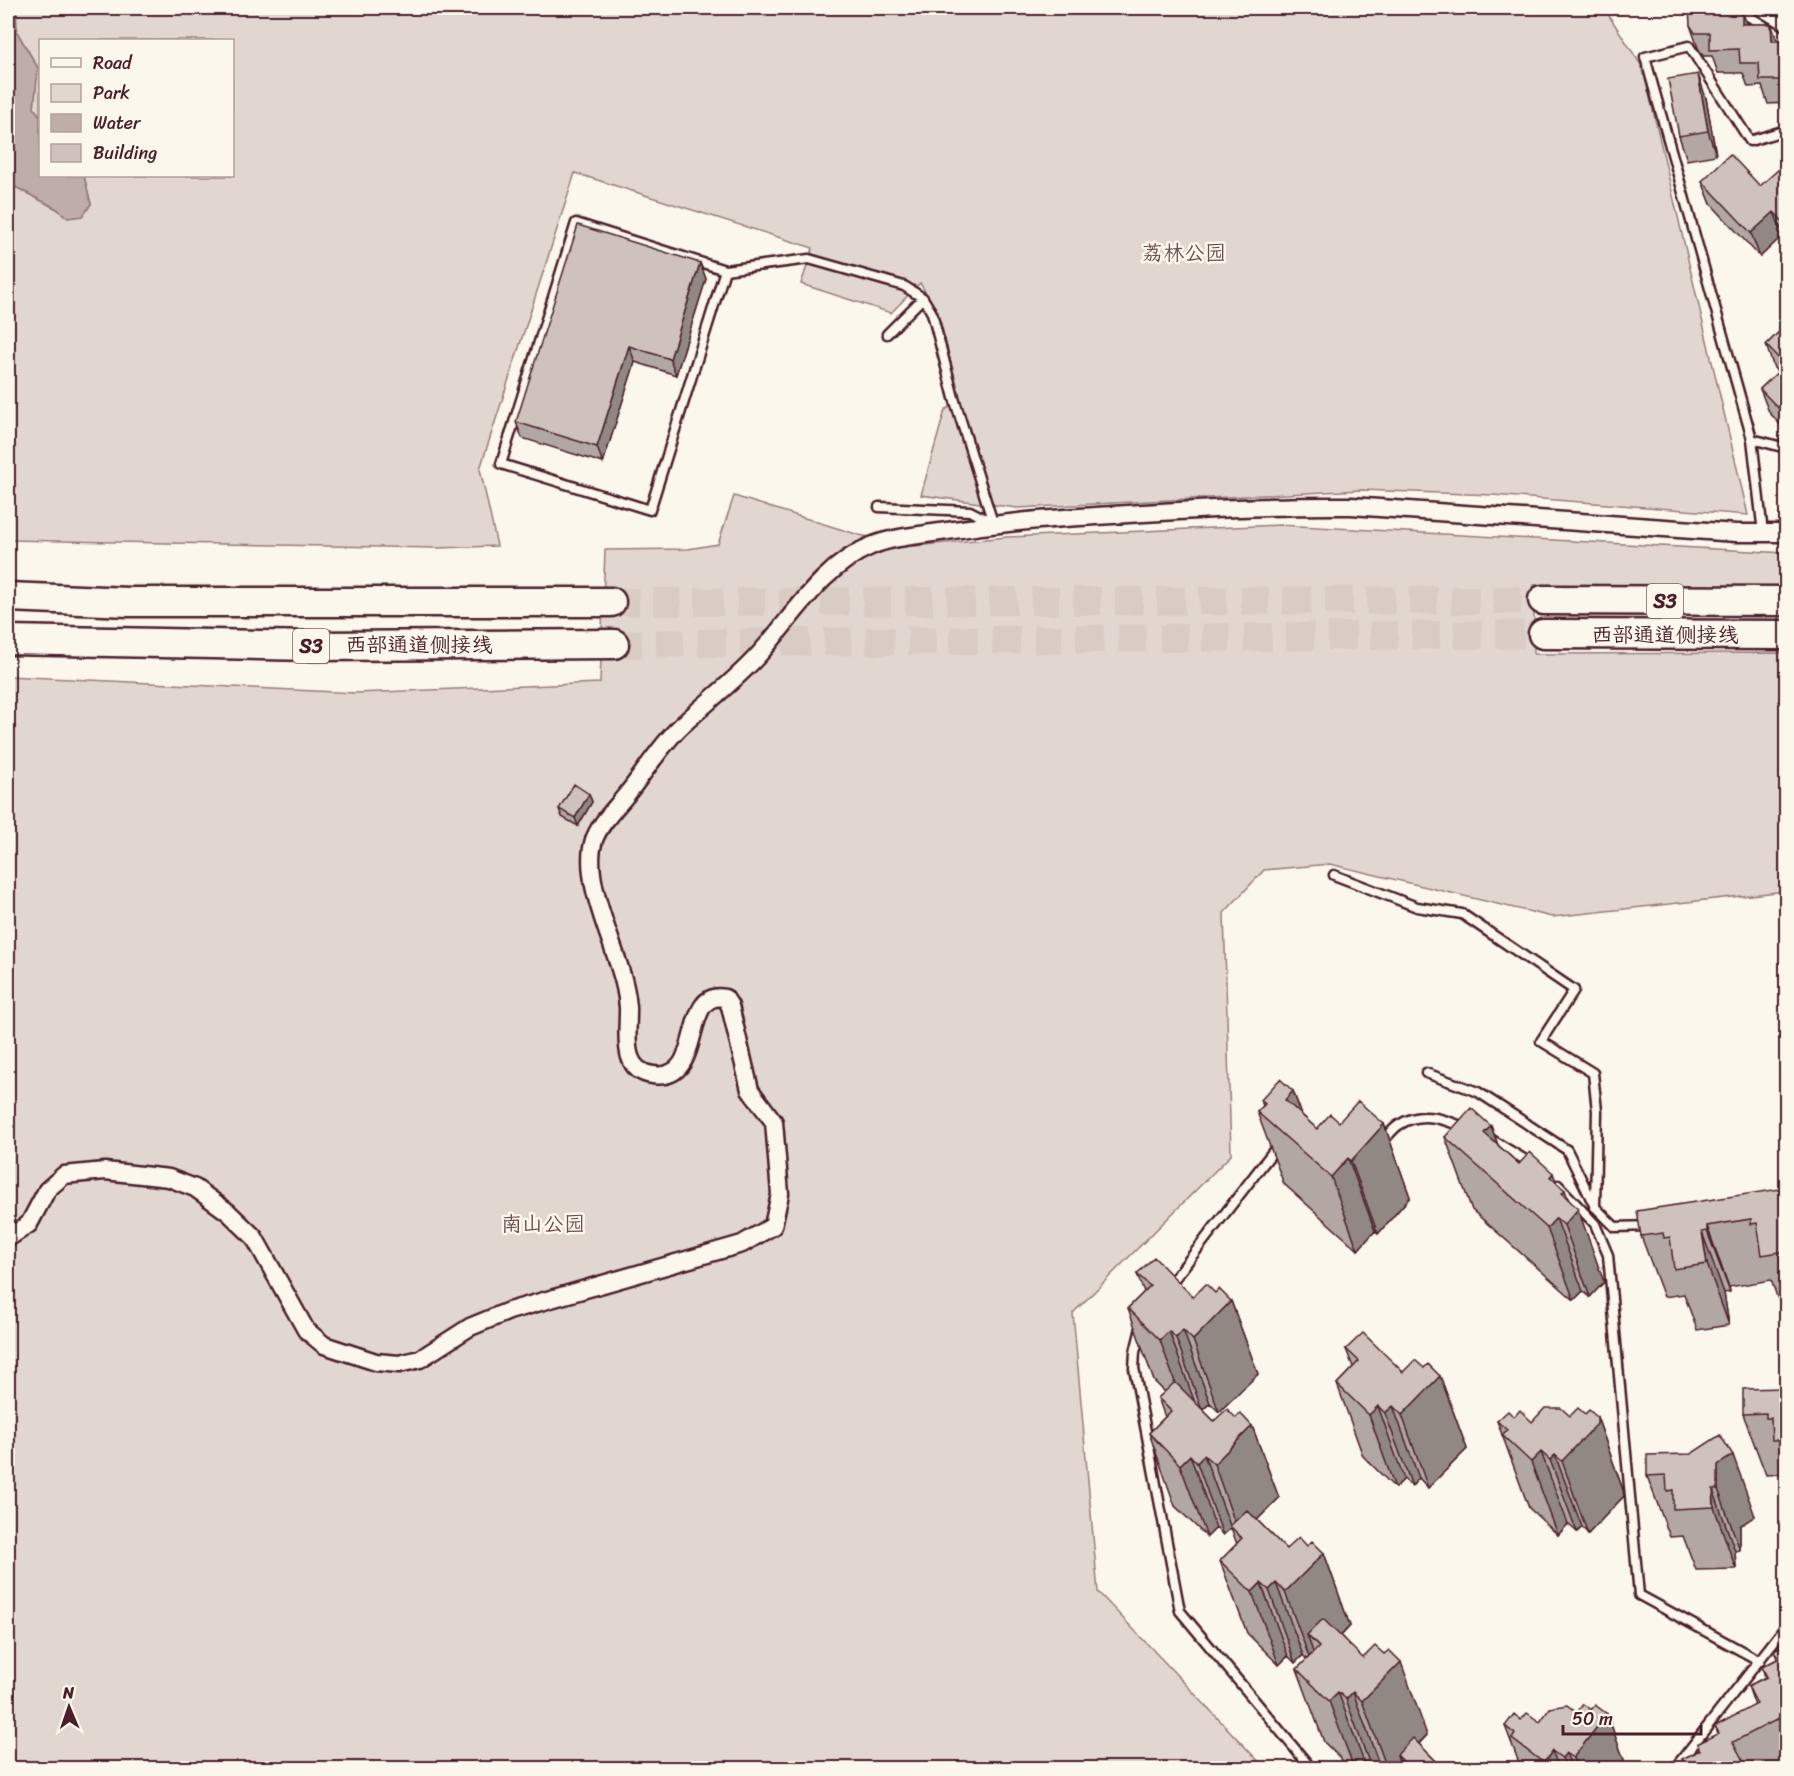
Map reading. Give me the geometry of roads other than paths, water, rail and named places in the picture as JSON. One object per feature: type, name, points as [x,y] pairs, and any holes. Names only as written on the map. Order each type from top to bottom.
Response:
[{"type":"highway","name":"西部通道侧接线","points":[[8,597],[141,602],[611,602]]},
{"type":"highway","name":"西部通道侧接线","points":[[1543,600],[1786,601]]},
{"type":"highway","name":"西部通道侧接线","points":[[1543,634],[1786,635]]},
{"type":"highway","name":"西部通道侧接线","points":[[8,640],[315,646],[614,644]]},
{"type":"street","points":[[8,1238],[29,1224],[47,1190],[64,1175],[105,1171],[169,1178],[195,1188],[228,1212],[254,1237],[306,1330],[324,1345],[376,1362],[399,1364],[420,1359],[470,1327],[508,1311],[742,1244],[773,1226],[780,1194],[774,1122],[750,1090],[730,1006],[725,998],[718,996],[708,1000],[698,1012],[692,1042],[680,1068],[667,1075],[653,1076],[630,1062],[627,1046],[628,1003],[591,868],[594,841],[604,823],[675,732],[761,653],[787,618],[841,563],[870,546],[899,538],[993,523],[1236,507],[1351,506],[1786,534]]},
{"type":"lane","points":[[1735,8],[1786,39]]},
{"type":"lane","points":[[1762,533],[1752,439],[1645,57],[1689,46],[1750,141],[1786,130]]},
{"type":"lane","points":[[725,270],[650,510],[501,464],[576,223],[725,270],[809,259],[904,286],[923,298],[932,313],[954,398],[993,523]]},
{"type":"lane","points":[[887,334],[923,298]]},
{"type":"lane","points":[[1752,439],[1786,448]]},
{"type":"lane","points":[[879,507],[970,511],[993,523]]},
{"type":"lane","points":[[1334,875],[1418,907],[1462,914],[1574,990],[1541,1041],[1593,1073],[1598,1111],[1594,1207]]},
{"type":"lane","points":[[1426,1073],[1478,1092],[1567,1150],[1594,1207],[1615,1227],[1640,1228],[1662,1224]]},
{"type":"lane","points":[[1376,1147],[1397,1126],[1413,1118],[1431,1116],[1486,1136],[1546,1174],[1595,1224],[1608,1255],[1639,1595],[1760,1660]]},
{"type":"lane","points":[[1163,1294],[1286,1135]]},
{"type":"lane","points":[[1144,1321],[1136,1344],[1134,1368],[1180,1611],[1311,1768]]},
{"type":"lane","points":[[1675,1768],[1786,1626]]},
{"type":"water","points":[[8,8],[16,8],[17,32],[38,68],[34,108],[39,115],[39,177],[84,177],[91,204],[83,216],[68,218],[57,209],[8,183]]},
{"type":"tunnel","points":[[611,602],[1543,600]]},
{"type":"tunnel","points":[[614,644],[1543,634]]},
{"type":"park label","name":"荔林公园","points":[[1184,253]]},
{"type":"park label","name":"南山公园","points":[[543,1224]]}]
